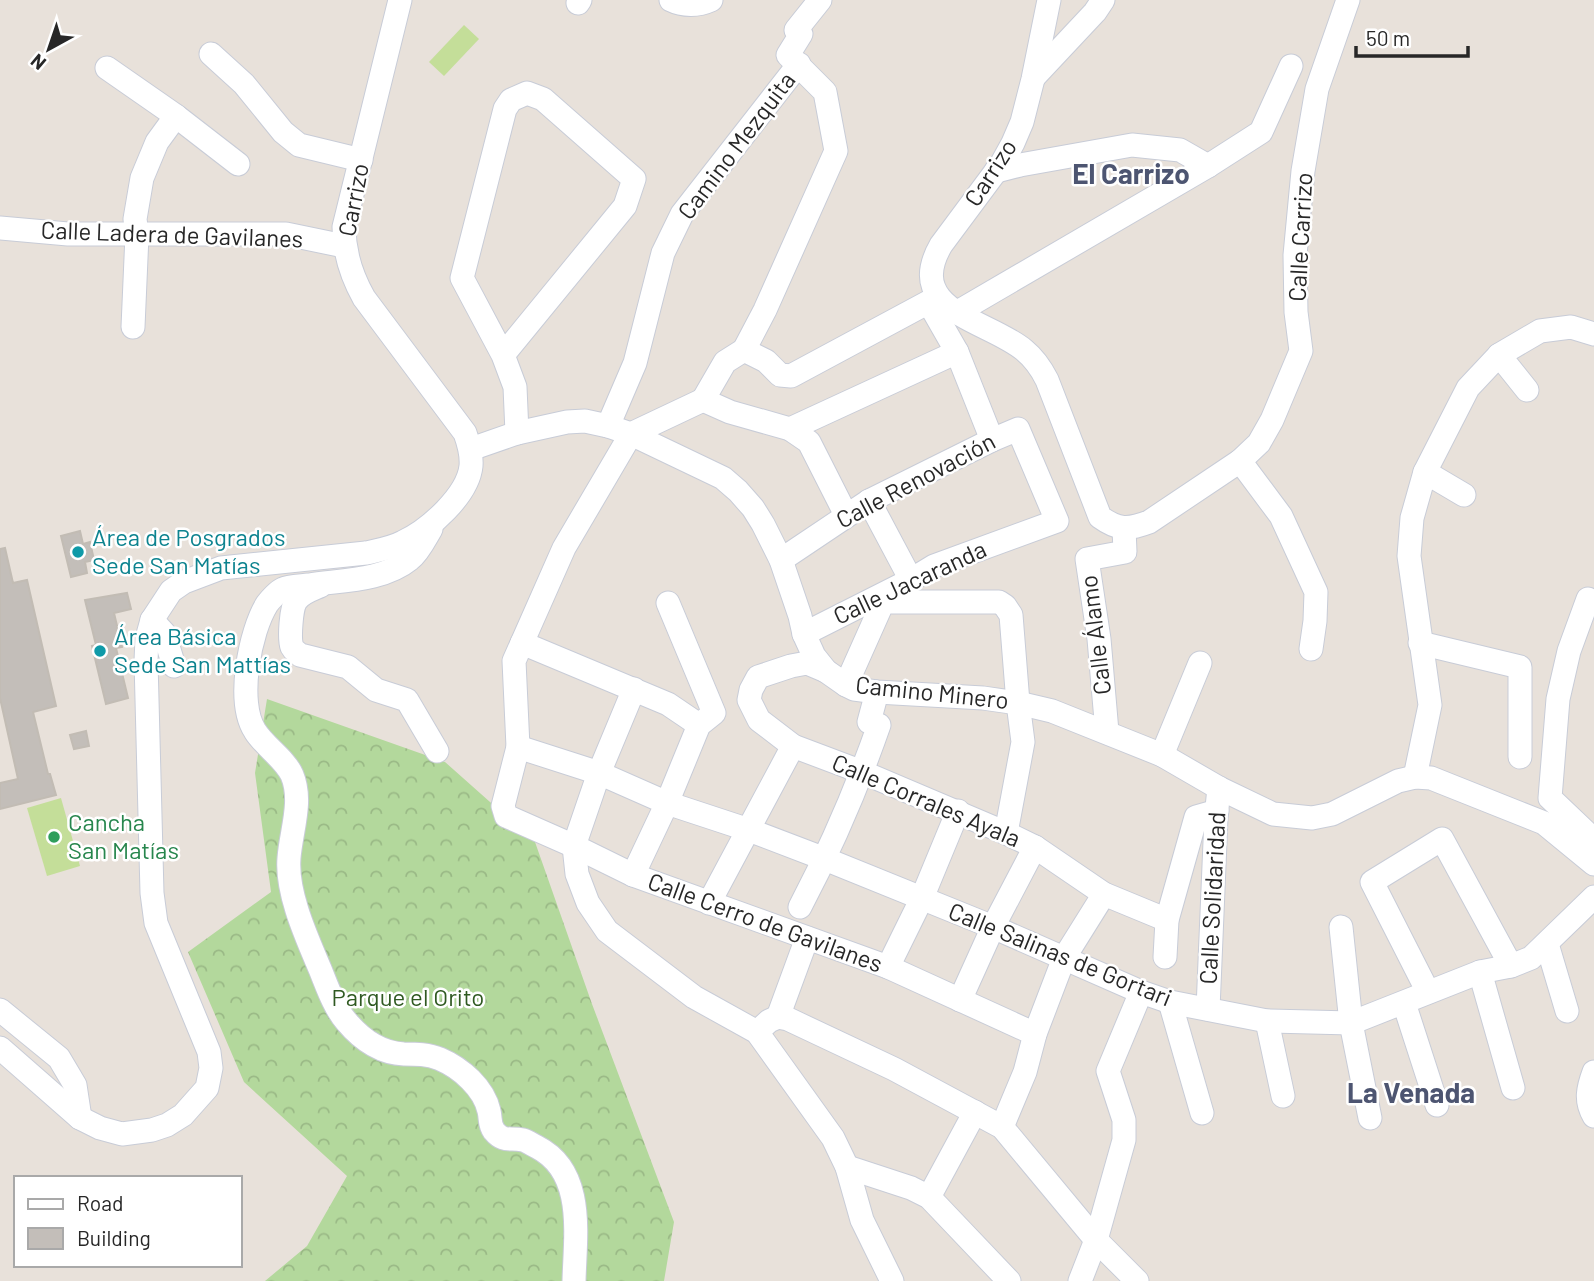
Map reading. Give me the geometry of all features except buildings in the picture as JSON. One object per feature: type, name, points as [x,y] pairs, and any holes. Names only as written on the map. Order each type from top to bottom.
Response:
[{"type":"street","name":"Carrizo","points":[[400,0],[344,227],[344,246],[354,280],[364,298],[455,418],[471,449]]},
{"type":"street","points":[[671,0],[689,5],[711,0]]},
{"type":"street","points":[[517,747],[514,661],[564,548],[631,435],[703,400],[725,362],[744,349],[765,310],[836,151],[825,92],[788,55],[802,34],[796,30],[820,0]]},
{"type":"street","name":"Carrizo","points":[[933,300],[933,258],[996,171],[1022,121],[1049,0]]},
{"type":"street","points":[[1033,79],[1103,0]]},
{"type":"street","name":"Calle Carrizo","points":[[1124,528],[1133,528],[1149,522],[1240,461],[1259,443],[1301,351],[1296,312],[1295,255],[1303,171],[1317,89],[1348,0]]},
{"type":"street","points":[[211,54],[244,84],[283,132],[299,145],[361,160]]},
{"type":"street","name":"Camino Mezquita","points":[[608,426],[635,363],[663,253],[682,214],[799,64]]},
{"type":"street","points":[[956,313],[1208,166],[1261,132],[1291,66]]},
{"type":"street","points":[[107,68],[238,164]]},
{"type":"street","points":[[503,355],[625,205],[634,179],[543,99],[527,93],[511,100],[505,109],[462,278],[503,355],[515,387],[517,433]]},
{"type":"street","points":[[132,327],[137,235],[135,219],[142,178],[157,142],[176,116]]},
{"type":"street","points":[[996,171],[1132,145],[1180,150],[1208,166]]},
{"type":"street","name":"Calle Ladera de Gavilanes","points":[[0,228],[68,234],[286,234],[344,246]]},
{"type":"street","points":[[744,349],[766,361],[780,375],[791,376],[933,300]]},
{"type":"street","points":[[933,300],[1010,340],[1038,363],[1100,517],[1109,524],[1124,528]]},
{"type":"street","points":[[933,300],[992,440]]},
{"type":"street","points":[[1594,334],[1571,327],[1540,331],[1499,355],[1468,388],[1425,472],[1412,518],[1409,556],[1430,705],[1415,777],[1431,778],[1544,822],[1594,864]]},
{"type":"street","points":[[790,429],[957,352]]},
{"type":"street","points":[[1499,355],[1527,390]]},
{"type":"street","points":[[703,400],[730,412],[790,429],[809,442],[846,515]]},
{"type":"street","name":"Camino Minero","points":[[471,449],[517,433],[567,422],[585,421],[631,435],[723,478],[738,491],[764,524],[781,560],[804,634],[814,656],[826,671],[854,689],[983,698],[1052,710],[1162,755],[1219,788],[1273,814],[1312,818],[1332,814],[1398,781],[1415,777]]},
{"type":"street","name":"Calle Renovación","points":[[781,560],[869,501],[1018,429],[1058,521]]},
{"type":"street","points":[[471,449],[471,468],[464,487],[411,559],[389,571],[371,576],[282,589],[268,603],[252,646],[245,687],[246,709],[254,730],[291,773],[297,792],[289,861],[292,888],[300,922],[345,1020],[364,1039],[384,1051],[422,1054],[453,1065],[480,1091],[489,1110],[490,1125],[497,1135],[508,1140],[523,1140],[556,1161],[567,1179],[574,1199],[574,1281]]},
{"type":"street","points":[[1240,461],[1281,516],[1316,592],[1311,649]]},
{"type":"street","points":[[1425,472],[1464,495]]},
{"type":"street","points":[[869,501],[911,580]]},
{"type":"street","points":[[0,1048],[80,1118],[100,1128],[122,1134],[167,1125],[183,1115],[207,1088],[211,1068],[209,1052],[172,965],[154,913],[146,661],[147,638],[152,620],[171,591],[201,574],[221,568],[384,549],[403,543],[438,519]]},
{"type":"street","name":"Calle Jacaranda","points":[[804,634],[934,566],[1058,521]]},
{"type":"street","name":"Calle Álamo","points":[[1107,732],[1087,559],[1125,552],[1124,528]]},
{"type":"street","points":[[326,583],[304,593],[292,608],[291,643],[294,650],[300,655],[348,667],[376,690],[407,700],[437,751]]},
{"type":"street","points":[[1588,598],[1569,651],[1559,699],[1550,798],[1594,840]]},
{"type":"street","name":"Calle Jacaranda","points":[[846,685],[883,602],[999,602],[1011,615],[1018,703]]},
{"type":"street","points":[[634,875],[699,725],[714,713],[668,603]]},
{"type":"street","points":[[152,620],[164,633],[174,666]]},
{"type":"street","points":[[522,643],[668,704],[699,725]]},
{"type":"street","points":[[1420,643],[1520,667],[1521,757]]},
{"type":"street","name":"Calle Corrales Ayala","points":[[826,671],[807,663],[758,677],[749,699],[759,720],[793,746],[1006,833],[1035,847],[1104,894],[1167,920]]},
{"type":"street","points":[[1162,755],[1200,663]]},
{"type":"street","points":[[634,689],[599,772],[574,846],[577,874],[588,903],[607,931],[694,997],[757,1032],[832,1138],[847,1167],[862,1220],[892,1281]]},
{"type":"street","points":[[800,907],[825,859],[862,772],[878,725],[869,722],[877,692]]},
{"type":"street","points":[[1006,833],[1023,742],[1018,703]]},
{"type":"street","points":[[709,903],[793,746]]},
{"type":"street","name":"Calle Salinas de Gortari","points":[[517,747],[599,772],[667,803],[825,859],[993,927],[1141,992],[1170,1002],[1267,1021],[1351,1023],[1480,972],[1511,966],[1531,958],[1594,897]]},
{"type":"street","name":"Calle Cerro de Gavilanes","points":[[517,747],[503,806],[506,816],[634,875],[888,967],[1035,1034]]},
{"type":"street","name":"Calle Solidaridad","points":[[1208,1009],[1207,814],[1219,788]]},
{"type":"street","points":[[888,967],[922,898],[957,811]]},
{"type":"street","points":[[1165,957],[1167,920],[1207,814]]},
{"type":"street","points":[[1428,992],[1372,882],[1442,839],[1511,966]]},
{"type":"street","points":[[960,1000],[993,927],[1035,847]]},
{"type":"street","points":[[1002,1127],[1025,1072],[1035,1034],[1064,958],[1104,894]]},
{"type":"street","points":[[1342,927],[1351,1023],[1370,1118]]},
{"type":"street","points":[[778,1017],[807,938]]},
{"type":"street","points":[[1547,944],[1567,1011]]},
{"type":"street","points":[[1480,972],[1513,1088]]},
{"type":"street","points":[[1080,1281],[1097,1240],[1124,1140],[1124,1120],[1108,1070],[1141,992]]},
{"type":"street","points":[[1170,1002],[1202,1113]]},
{"type":"street","points":[[1404,1003],[1437,1105]]},
{"type":"street","points":[[0,1010],[59,1058],[75,1085],[80,1118]]},
{"type":"street","points":[[757,1032],[778,1017],[788,1019],[894,1069],[1002,1127],[1097,1240],[1137,1281]]},
{"type":"street","points":[[1267,1021],[1283,1096]]},
{"type":"street","points":[[1594,1072],[1587,1096],[1594,1116]]},
{"type":"street","points":[[929,1196],[975,1112]]},
{"type":"street","points":[[847,1167],[929,1196],[1009,1281]]},
{"type":"green space","points":[[464,25],[479,39],[444,76],[429,62]]},
{"type":"green space","name":"Parque el Orito","points":[[267,699],[445,762],[535,842],[592,1004],[674,1222],[664,1281],[265,1281],[307,1246],[347,1176],[244,1082],[188,952],[271,892],[255,773]]},
{"type":"green space","name":"Cancha San Matías","points":[[61,798],[80,866],[47,876],[27,808]]},
{"type":"place","name":"Área de Posgrados Sede San Matías","points":[[78,552]]},
{"type":"place","name":"Área Básica Sede San Mattías","points":[[100,651]]},
{"type":"place","name":"Cancha San Matías","points":[[54,837]]},
{"type":"district","name":"El Carrizo","points":[[1131,174]]},
{"type":"district","name":"La Venada","points":[[1411,1093]]}]
